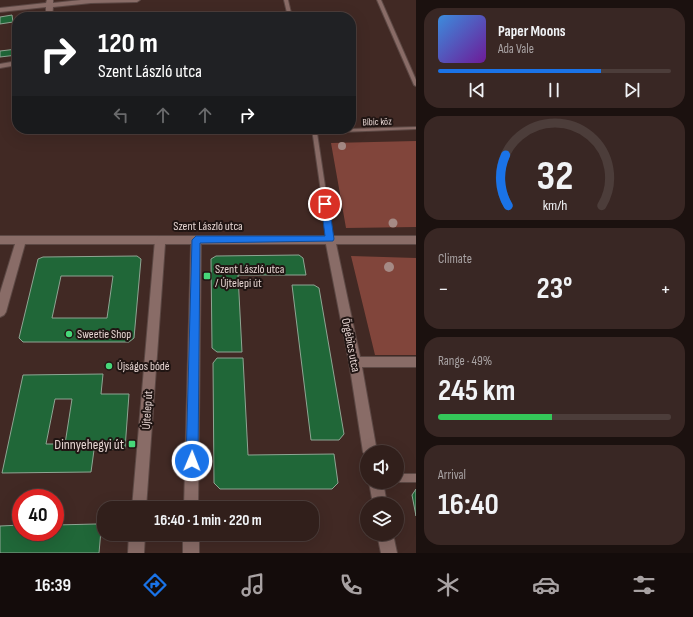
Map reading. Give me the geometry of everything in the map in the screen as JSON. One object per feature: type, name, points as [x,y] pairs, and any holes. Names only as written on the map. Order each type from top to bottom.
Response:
[{"type":"street","points":[[0,10],[50,2],[137,0]]},
{"type":"street","points":[[49,12],[50,2]]},
{"type":"street","points":[[0,66],[12,64]]},
{"type":"street","name":"Őrgébics utca","points":[[330,239],[355,362],[369,445]]},
{"type":"street","name":"Szent László utca","points":[[0,240],[416,240]]},
{"type":"street","points":[[0,312],[21,240]]},
{"type":"street","name":"Újtelep út","points":[[140,501],[160,240]]},
{"type":"street","points":[[191,501],[196,240]]},
{"type":"street","points":[[355,362],[416,362]]},
{"type":"street","points":[[136,553],[137,541]]},
{"type":"street","points":[[190,553],[191,541]]},
{"type":"street","points":[[386,541],[389,553]]},
{"type":"lane","points":[[286,0],[289,12]]},
{"type":"lane","points":[[379,0],[416,85]]},
{"type":"lane","name":"Bíbic köz","points":[[356,129],[416,128]]},
{"type":"lane","points":[[315,134],[330,239]]},
{"type":"lane","points":[[404,478],[416,478]]},
{"type":"shaded area","points":[[416,141],[416,227],[346,228],[331,143]]},
{"type":"shaded area","points":[[351,256],[416,258],[416,355],[375,355]]},
{"type":"building","points":[[12,15],[12,22],[0,24],[0,17]]},
{"type":"building","points":[[12,50],[12,56],[0,57],[0,51]]},
{"type":"building","points":[[299,255],[303,258],[306,275],[238,275],[242,352],[217,352],[212,348],[211,259],[216,256]]},
{"type":"building","points":[[137,256],[141,259],[134,338],[129,342],[23,342],[19,338],[38,259],[43,257]],"holes":[[[61,276],[113,276],[107,318],[52,318]]]},
{"type":"building","points":[[292,285],[314,285],[319,288],[344,434],[339,440],[311,440]]},
{"type":"building","points":[[217,358],[243,358],[248,455],[334,454],[338,483],[332,489],[220,489],[214,483],[213,363]]},
{"type":"building","points":[[103,374],[101,394],[129,394],[125,449],[94,450],[91,472],[2,473],[23,375]],"holes":[[[55,399],[72,399],[65,444],[46,444]]]},
{"type":"building","points":[[416,489],[416,516],[412,495]]},
{"type":"building","points":[[96,524],[97,541],[100,541],[99,553],[0,553],[0,526],[12,525],[12,541],[64,541],[64,525]]},
{"type":"place","name":"Szent László utca / Újtelepi út","points":[[207,276]]},
{"type":"place","name":"Sweetie Shop","points":[[69,334]]},
{"type":"place","name":"Újságos bódé","points":[[109,366]]},
{"type":"place","name":"Dinnyehegyi út","points":[[132,444]]},
{"type":"route","points":[[192,461],[196,240],[330,239],[325,204]]}]
